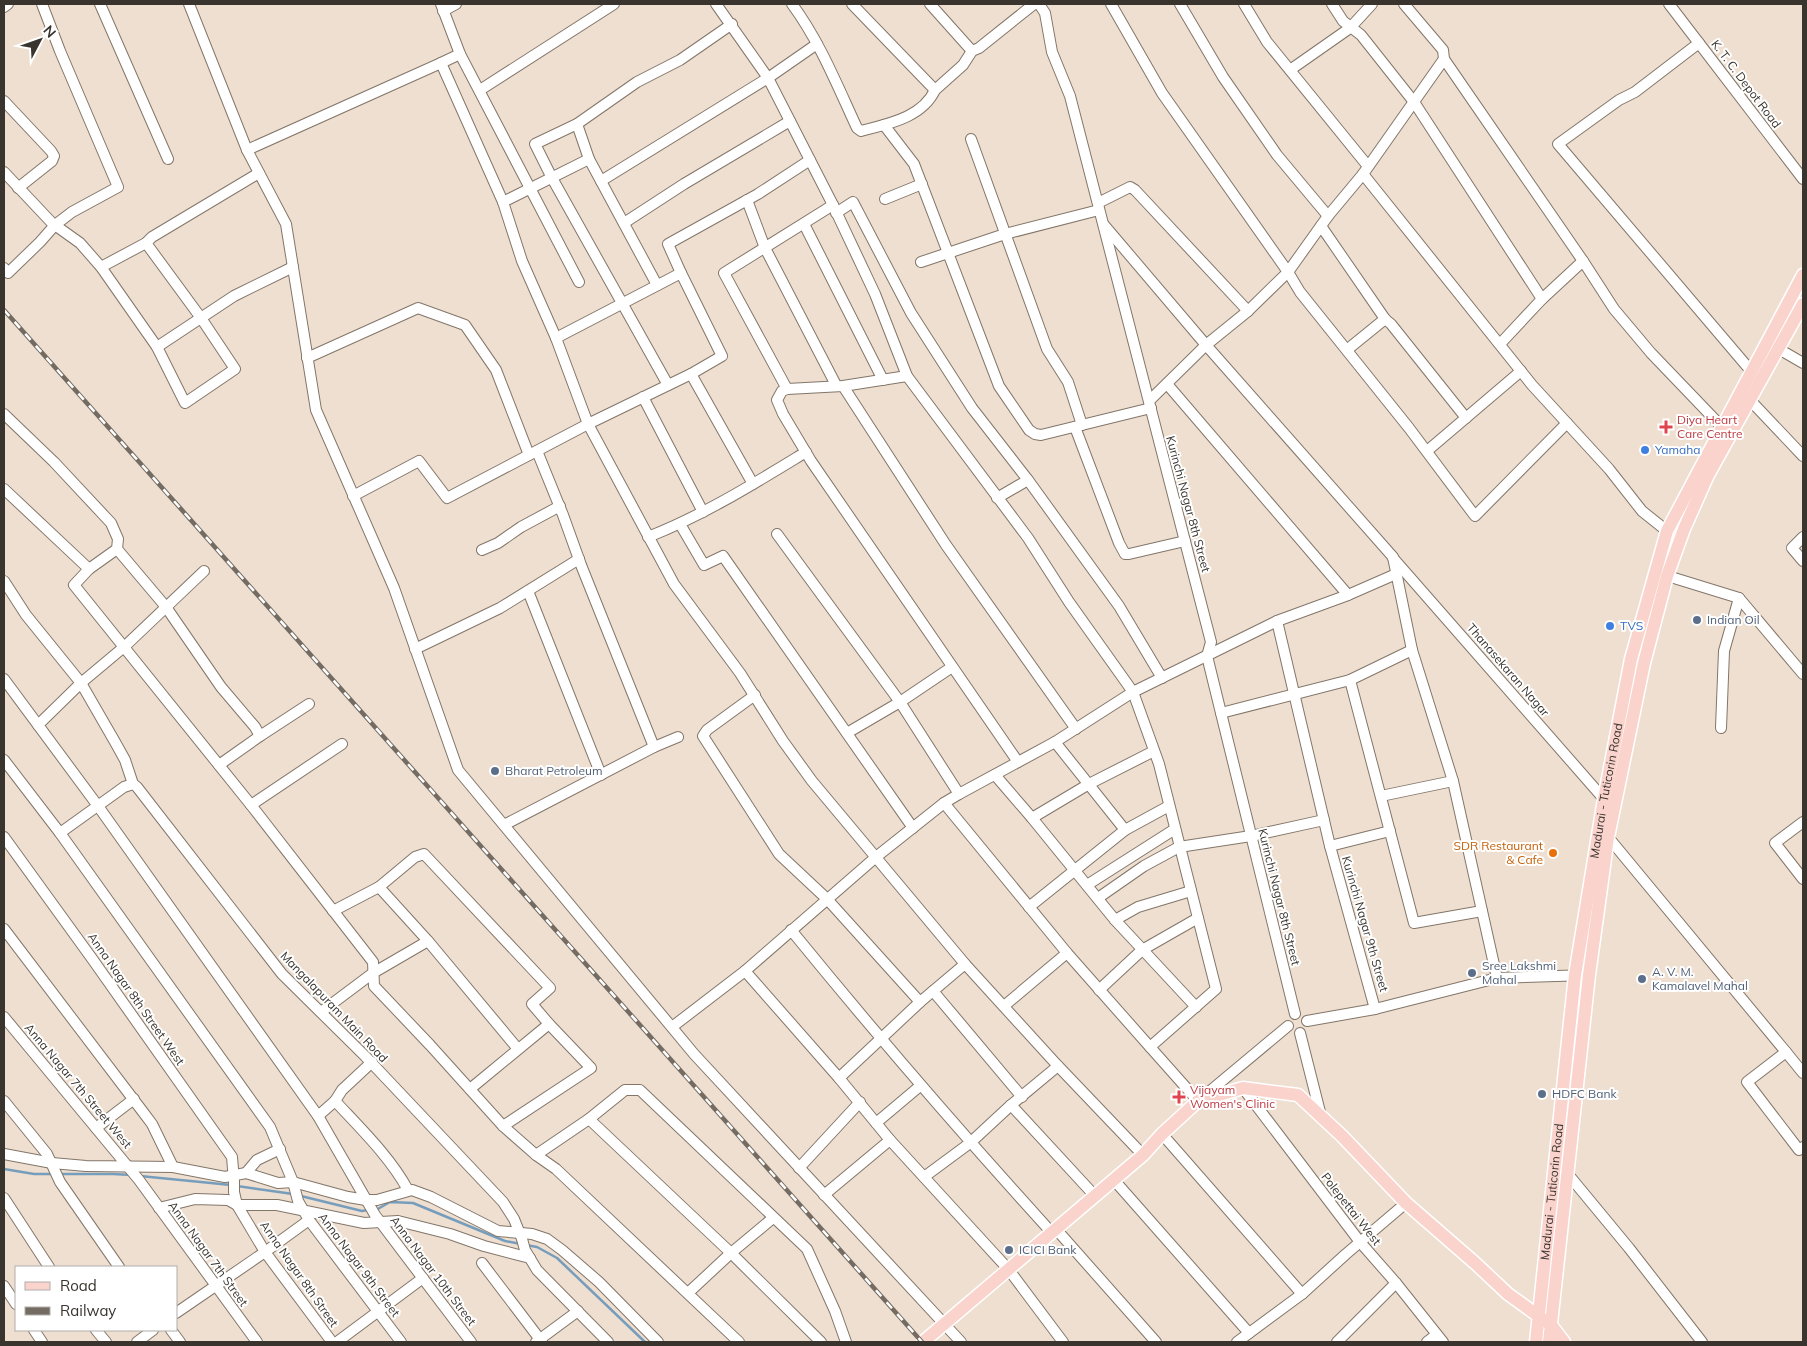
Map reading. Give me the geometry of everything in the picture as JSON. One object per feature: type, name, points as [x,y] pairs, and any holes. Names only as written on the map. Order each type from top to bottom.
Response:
[{"type":"main road","name":"Madurai - Tuticorin Road","points":[[1549,1342],[1589,975],[1608,837],[1661,574],[1666,531],[1803,274]]},
{"type":"main road","name":"Madurai - Tuticorin Road","points":[[1536,1342],[1575,975],[1604,799],[1631,659],[1661,574],[1708,475],[1803,304]]},
{"type":"main road","points":[[923,1342],[1143,1155],[1162,1134],[1198,1101],[1243,1088],[1298,1095],[1406,1203],[1476,1263],[1508,1294],[1551,1325],[1564,1342]]},
{"type":"street","points":[[4,7],[8,4]]},
{"type":"street","points":[[4,268],[8,273],[55,225],[72,212],[118,187],[42,4]]},
{"type":"street","points":[[100,4],[168,159]]},
{"type":"street","points":[[189,4],[247,150],[286,224],[316,410],[394,588],[458,770],[694,1054],[960,1342]]},
{"type":"street","points":[[456,4],[442,7],[460,54],[579,282]]},
{"type":"street","points":[[480,90],[614,4]]},
{"type":"street","points":[[716,4],[732,24],[768,78],[810,160],[875,294],[906,376],[1028,538],[1069,602],[1133,692],[1154,751],[1216,989],[1150,1047]]},
{"type":"street","points":[[792,4],[817,44],[857,128],[861,131],[905,118],[918,110],[933,95],[935,90],[964,65],[972,51],[979,48],[1034,4]]},
{"type":"street","points":[[852,4],[935,90]]},
{"type":"street","points":[[930,4],[972,51]]},
{"type":"street","name":"Kurinchi Nagar 8th Street","points":[[1039,4],[1046,13],[1052,52],[1070,96],[1211,642],[1207,656],[1295,1014]]},
{"type":"street","points":[[1111,4],[1162,94],[1288,272],[1300,292],[1348,349],[1475,516],[1567,423]]},
{"type":"street","points":[[1180,4],[1223,76],[1276,155],[1328,216]]},
{"type":"street","points":[[1244,4],[1267,42],[1521,371],[1609,469],[1642,511],[1666,531]]},
{"type":"street","points":[[1332,4],[1343,21],[1361,36],[1414,102],[1542,299]]},
{"type":"street","points":[[1290,70],[1350,28],[1372,4]]},
{"type":"street","points":[[1404,4],[1443,50],[1444,59],[1614,309],[1651,353],[1721,426]]},
{"type":"street","name":"K. T. C. Depot Road","points":[[1669,4],[1803,179]]},
{"type":"street","points":[[668,385],[552,178],[535,144],[577,124],[637,82],[680,60],[732,24]]},
{"type":"street","points":[[1699,43],[1635,92],[1619,100],[1558,144],[1751,371]]},
{"type":"street","points":[[601,180],[768,78],[817,44]]},
{"type":"street","points":[[247,150],[460,54]]},
{"type":"street","points":[[884,125],[914,164],[998,386],[1029,430],[1041,435],[1150,405],[1167,384],[1206,345],[1248,311],[1288,272],[1328,216],[1365,170],[1444,59]]},
{"type":"street","points":[[441,63],[503,202],[522,261],[556,338],[588,424],[674,584],[755,695],[783,741],[812,781],[965,964],[1058,1066],[1143,1155]]},
{"type":"street","points":[[4,101],[54,156],[52,161],[18,188]]},
{"type":"street","points":[[624,223],[684,184],[790,121]]},
{"type":"street","points":[[577,124],[589,159],[657,285]]},
{"type":"street","points":[[971,139],[1047,350],[1068,382],[1078,426],[1121,549],[1124,554],[1129,554],[1185,541]]},
{"type":"street","points":[[503,202],[589,159]]},
{"type":"street","points":[[353,496],[419,460],[447,498],[588,424],[691,374],[722,356],[668,244],[747,200],[810,160]]},
{"type":"street","points":[[4,172],[55,225],[80,243],[101,267],[157,347],[185,403],[235,369],[201,318],[146,243]]},
{"type":"street","points":[[101,267],[146,243],[152,237],[259,173]]},
{"type":"street","points":[[885,199],[922,184]]},
{"type":"street","points":[[921,262],[1098,206],[1130,187],[1135,190],[1248,311]]},
{"type":"street","points":[[747,200],[765,248],[839,385],[946,545],[1076,729]]},
{"type":"street","points":[[787,389],[724,273],[804,224],[853,202],[916,321],[972,408],[1028,480],[1119,606],[1162,678]]},
{"type":"street","name":"Thanasekaran Nagar","points":[[1103,223],[1206,345],[1604,799]]},
{"type":"street","points":[[804,224],[883,380]]},
{"type":"street","points":[[1321,226],[1385,319],[1466,418]]},
{"type":"street","points":[[1500,344],[1542,299],[1583,261]]},
{"type":"street","points":[[157,347],[234,296],[293,266]]},
{"type":"street","points":[[556,338],[681,273]]},
{"type":"street","points":[[307,358],[418,308],[465,325],[496,370],[533,453],[560,506],[579,560],[654,747]]},
{"type":"street","points":[[1348,349],[1385,319]]},
{"type":"street","points":[[1777,348],[1803,363]]},
{"type":"street","points":[[1427,451],[1521,371]]},
{"type":"street","points":[[691,374],[753,484]]},
{"type":"street","points":[[906,376],[839,385],[787,389],[782,391],[777,400],[794,435],[1018,762]]},
{"type":"street","points":[[1167,384],[1348,595]]},
{"type":"street","points":[[643,397],[703,512]]},
{"type":"street","points":[[1749,399],[1803,456]]},
{"type":"street","points":[[4,414],[54,462],[112,523],[118,539],[116,549],[89,569],[74,585],[219,765],[373,962],[374,986],[503,1126],[536,1155],[556,1169],[739,1342]]},
{"type":"street","points":[[648,537],[703,512],[806,452]]},
{"type":"street","points":[[996,498],[1028,480]]},
{"type":"street","points":[[4,489],[89,569]]},
{"type":"street","points":[[482,550],[498,543],[560,506]]},
{"type":"street","points":[[680,524],[704,564],[723,556],[913,828]]},
{"type":"street","points":[[777,534],[900,702],[959,794]]},
{"type":"street","points":[[1803,537],[1792,548],[1803,562]]},
{"type":"street","points":[[116,549],[166,607],[221,686],[255,727],[260,736]]},
{"type":"street","points":[[1393,557],[1412,650],[1453,782],[1497,978]]},
{"type":"street","points":[[415,649],[500,608],[579,560]]},
{"type":"street","points":[[38,725],[81,683],[124,647],[204,570]]},
{"type":"street","points":[[672,1027],[745,970],[876,857],[944,803],[1055,742],[1133,692],[1277,621],[1348,595],[1396,574]]},
{"type":"street","points":[[1661,574],[1739,598],[1803,674]]},
{"type":"street","name":"Mangalapuram Main Road","points":[[4,581],[26,615],[81,683],[119,748],[133,784],[282,974],[372,1062],[503,1202],[514,1219],[528,1254]]},
{"type":"street","points":[[528,591],[601,775]]},
{"type":"street","points":[[1721,728],[1724,651],[1739,598]]},
{"type":"street","name":"Kurinchi Nagar 9th Street","points":[[1277,621],[1330,846],[1376,1009]]},
{"type":"street","points":[[1221,713],[1350,680],[1412,650]]},
{"type":"street","points":[[847,733],[900,702],[952,667]]},
{"type":"street","points":[[1350,680],[1414,923],[1482,911]]},
{"type":"street","name":"Anna Nagar 10th Street","points":[[5,684],[98,806],[318,1116],[373,1211],[471,1342]]},
{"type":"street","points":[[755,695],[707,730],[703,736],[779,854],[827,899],[920,1002]]},
{"type":"street","points":[[219,765],[309,704]]},
{"type":"street","points":[[504,825],[654,747],[678,737]]},
{"type":"street","points":[[1055,742],[1125,830]]},
{"type":"street","points":[[251,806],[342,744]]},
{"type":"street","points":[[1032,818],[1089,784],[1154,751]]},
{"type":"street","name":"Anna Nagar 9th Street","points":[[4,760],[7,772],[60,833],[270,1127],[304,1210],[401,1342]]},
{"type":"street","points":[[994,775],[1032,818],[1115,920],[1196,1007]]},
{"type":"street","points":[[1381,796],[1453,782]]},
{"type":"street","points":[[60,833],[124,788],[133,784]]},
{"type":"street","points":[[944,803],[1068,954],[1198,1101],[1288,1026]]},
{"type":"street","points":[[1029,907],[1125,830],[1169,806]]},
{"type":"street","points":[[1098,898],[1144,866],[1180,847],[1251,836],[1324,820]]},
{"type":"street","points":[[1803,822],[1774,843],[1803,879]]},
{"type":"street","points":[[1087,885],[1175,829]]},
{"type":"street","points":[[1330,846],[1390,831]]},
{"type":"street","name":"Anna Nagar 8th Street West","points":[[4,837],[232,1157],[234,1192]]},
{"type":"street","points":[[1608,837],[1803,1074]]},
{"type":"street","points":[[333,911],[380,887],[415,857],[424,854],[550,988],[532,1004],[590,1068],[503,1126]]},
{"type":"street","points":[[380,887],[428,941],[518,1049]]},
{"type":"street","points":[[1115,920],[1138,907],[1191,891]]},
{"type":"street","points":[[1099,990],[1142,950],[1198,918]]},
{"type":"street","points":[[4,929],[152,1124],[173,1167]]},
{"type":"street","points":[[791,930],[970,1144],[1054,1231],[1156,1342]]},
{"type":"street","points":[[321,1012],[374,973],[428,941]]},
{"type":"street","points":[[1004,1006],[1068,954]]},
{"type":"street","points":[[839,1078],[881,1037],[965,964]]},
{"type":"street","points":[[745,970],[860,1102],[890,1140],[1009,1270],[1063,1342]]},
{"type":"street","points":[[1307,1021],[1376,1009],[1497,978],[1589,975]]},
{"type":"street","points":[[933,992],[1022,1097]]},
{"type":"street","points":[[1295,1014],[1302,1015],[1307,1021],[1306,1029],[1300,1033],[1292,1032],[1288,1026],[1289,1019],[1295,1014]]},
{"type":"street","name":"Anna Nagar 7th Street West","points":[[4,1017],[133,1173]]},
{"type":"street","points":[[470,1089],[549,1024]]},
{"type":"street","points":[[1300,1033],[1320,1116]]},
{"type":"street","points":[[1786,1052],[1747,1082],[1800,1150],[1803,1146]]},
{"type":"street","points":[[318,1116],[336,1101],[342,1090],[372,1062]]},
{"type":"street","points":[[924,1177],[970,1144],[1011,1105],[1058,1066]]},
{"type":"street","points":[[876,1123],[920,1086]]},
{"type":"street","name":"Polepettai West","points":[[1243,1088],[1360,1242],[1396,1283],[1439,1339]]},
{"type":"street","points":[[536,1155],[589,1119],[624,1090],[640,1090],[773,1218],[800,1241],[806,1249],[835,1311],[846,1342]]},
{"type":"street","points":[[96,1128],[134,1099]]},
{"type":"street","points":[[4,1101],[47,1154],[60,1182],[118,1266]]},
{"type":"street","points":[[336,1101],[388,1160],[400,1175],[408,1190]]},
{"type":"street","points":[[799,1168],[860,1102]]},
{"type":"street","points":[[1011,1105],[1095,1196]]},
{"type":"street","points":[[589,1119],[732,1253],[821,1342]]},
{"type":"street","points":[[1162,1134],[1302,1294]]},
{"type":"street","points":[[824,1195],[890,1140]]},
{"type":"street","points":[[5,1153],[53,1166],[133,1173],[173,1167],[234,1178],[246,1173],[257,1160],[280,1149]]},
{"type":"street","name":"Anna Nagar 7th Street","points":[[133,1173],[257,1342]]},
{"type":"street","points":[[246,1173],[278,1183],[348,1197],[373,1211],[398,1220],[528,1254],[537,1270],[608,1342]]},
{"type":"street","points":[[1567,1173],[1629,1248],[1702,1342]]},
{"type":"street","points":[[1114,1180],[1245,1338],[1302,1294],[1406,1203]]},
{"type":"street","points":[[159,1208],[195,1199],[228,1200],[237,1205],[277,1205],[364,1222],[373,1211],[377,1200],[408,1190],[431,1197],[498,1231],[520,1236],[532,1234],[547,1239],[599,1282],[658,1342]]},
{"type":"street","name":"Anna Nagar 8th Street","points":[[234,1192],[237,1205],[265,1252],[332,1342]]},
{"type":"street","points":[[4,1198],[48,1266]]},
{"type":"street","points":[[178,1312],[265,1252],[304,1210]]},
{"type":"street","points":[[688,1293],[773,1218]]},
{"type":"street","points":[[482,1263],[539,1341],[578,1310]]},
{"type":"street","points":[[337,1342],[422,1278]]},
{"type":"street","points":[[1338,1342],[1396,1283]]},
{"type":"street","points":[[4,1286],[15,1302]]},
{"type":"street","points":[[35,1331],[42,1342]]},
{"type":"street","points":[[97,1331],[106,1342]]},
{"type":"street","points":[[137,1342],[153,1331]]},
{"type":"street","points":[[172,1331],[180,1342]]},
{"type":"street","points":[[1427,1342],[1439,1339]]},
{"type":"waterway","points":[[4,1169],[34,1174],[52,1174]]},
{"type":"waterway","points":[[60,1174],[132,1175]]},
{"type":"waterway","points":[[140,1176],[231,1185]]},
{"type":"waterway","points":[[237,1186],[293,1194]]},
{"type":"waterway","points":[[301,1196],[362,1211],[368,1210]]},
{"type":"waterway","points":[[376,1210],[390,1202],[413,1203],[505,1241],[521,1244]]},
{"type":"waterway","points":[[526,1245],[537,1247],[557,1258],[645,1342]]},
{"type":"railway","points":[[4,310],[922,1342]]},
{"type":"place","name":"Diya Heart Care Centre","points":[[1666,427]]},
{"type":"place","name":"Yamaha","points":[[1645,450]]},
{"type":"place","name":"Indian Oil","points":[[1697,620]]},
{"type":"place","name":"TVS","points":[[1610,626]]},
{"type":"place","name":"Bharat Petroleum","points":[[495,771]]},
{"type":"place","name":"SDR Restaurant & Cafe","points":[[1553,853]]},
{"type":"place","name":"Sree Lakshmi Mahal","points":[[1472,973]]},
{"type":"place","name":"A. V. M. Kamalavel Mahal","points":[[1642,979]]},
{"type":"place","name":"HDFC Bank","points":[[1542,1094]]},
{"type":"place","name":"Vijayam Women's Clinic","points":[[1179,1097]]},
{"type":"place","name":"ICICI Bank","points":[[1009,1250]]}]
